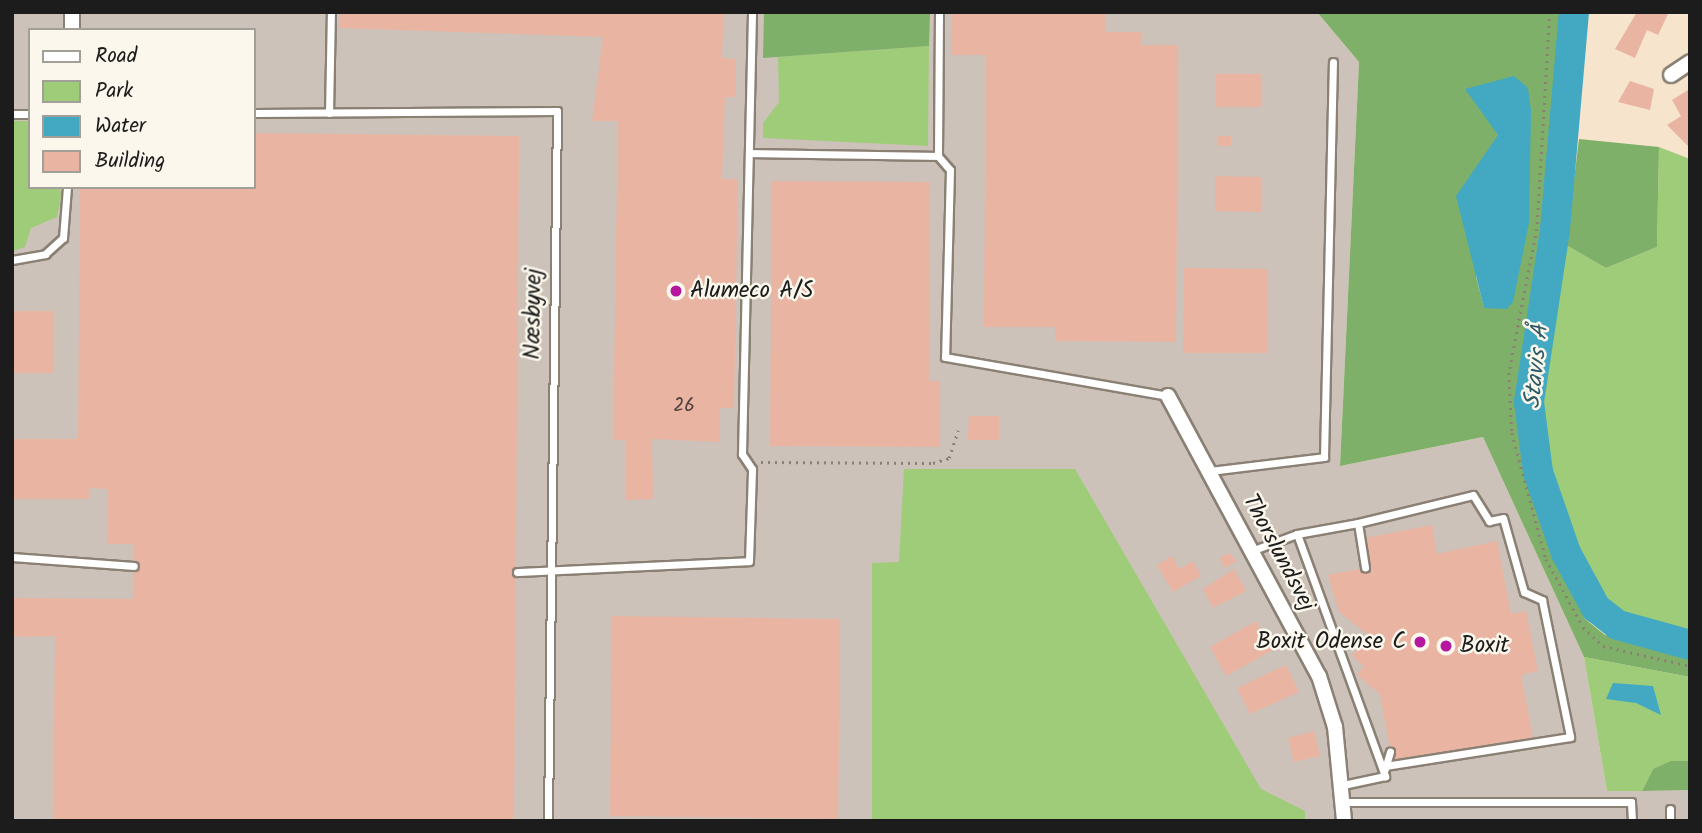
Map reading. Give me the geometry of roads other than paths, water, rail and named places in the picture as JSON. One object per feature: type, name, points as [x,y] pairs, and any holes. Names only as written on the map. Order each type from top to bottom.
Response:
[{"type":"street","points":[[1671,75],[1690,62]]},
{"type":"street","name":"Thorslundsvej","points":[[1168,396],[1319,676],[1343,785],[1344,821]]},
{"type":"lane","points":[[329,113],[331,12]]},
{"type":"lane","points":[[517,572],[549,574],[749,561],[747,462],[742,454],[752,12]]},
{"type":"lane","points":[[939,12],[938,156],[950,170],[945,357],[1168,396]]},
{"type":"lane","points":[[1208,471],[1324,457],[1334,62]]},
{"type":"lane","name":"Næsbyvej","points":[[256,113],[557,111],[549,574],[548,821]]},
{"type":"lane","points":[[749,153],[938,156]]},
{"type":"lane","points":[[12,260],[45,254],[63,238],[67,189]]},
{"type":"lane","points":[[1251,551],[1297,534],[1358,523],[1473,495],[1489,521],[1503,518],[1524,592],[1542,600],[1570,737],[1385,766]]},
{"type":"lane","points":[[1358,523],[1365,566]]},
{"type":"lane","points":[[1297,534],[1385,776]]},
{"type":"lane","points":[[12,557],[134,566]]},
{"type":"lane","points":[[1385,776],[1390,752]]},
{"type":"lane","points":[[1343,785],[1385,776]]},
{"type":"lane","points":[[1344,802],[1632,802],[1632,821]]},
{"type":"lane","points":[[1670,809],[1670,821]]},
{"type":"water","points":[[1514,76],[1528,88],[1531,111],[1529,223],[1513,302],[1507,309],[1484,308],[1456,196],[1498,135],[1465,89]]},
{"type":"water","points":[[1613,683],[1653,686],[1661,715],[1636,703],[1606,699]]},
{"type":"waterway","name":"Stavis Å","points":[[1574,12],[1555,230],[1529,402],[1538,472],[1566,553],[1596,608],[1618,625],[1690,645]]},
{"type":"place","name":"Alumeco A/S","points":[[676,291]]},
{"type":"place","name":"Boxit Odense C","points":[[1420,642]]},
{"type":"place","name":"Boxit","points":[[1446,646]]}]
